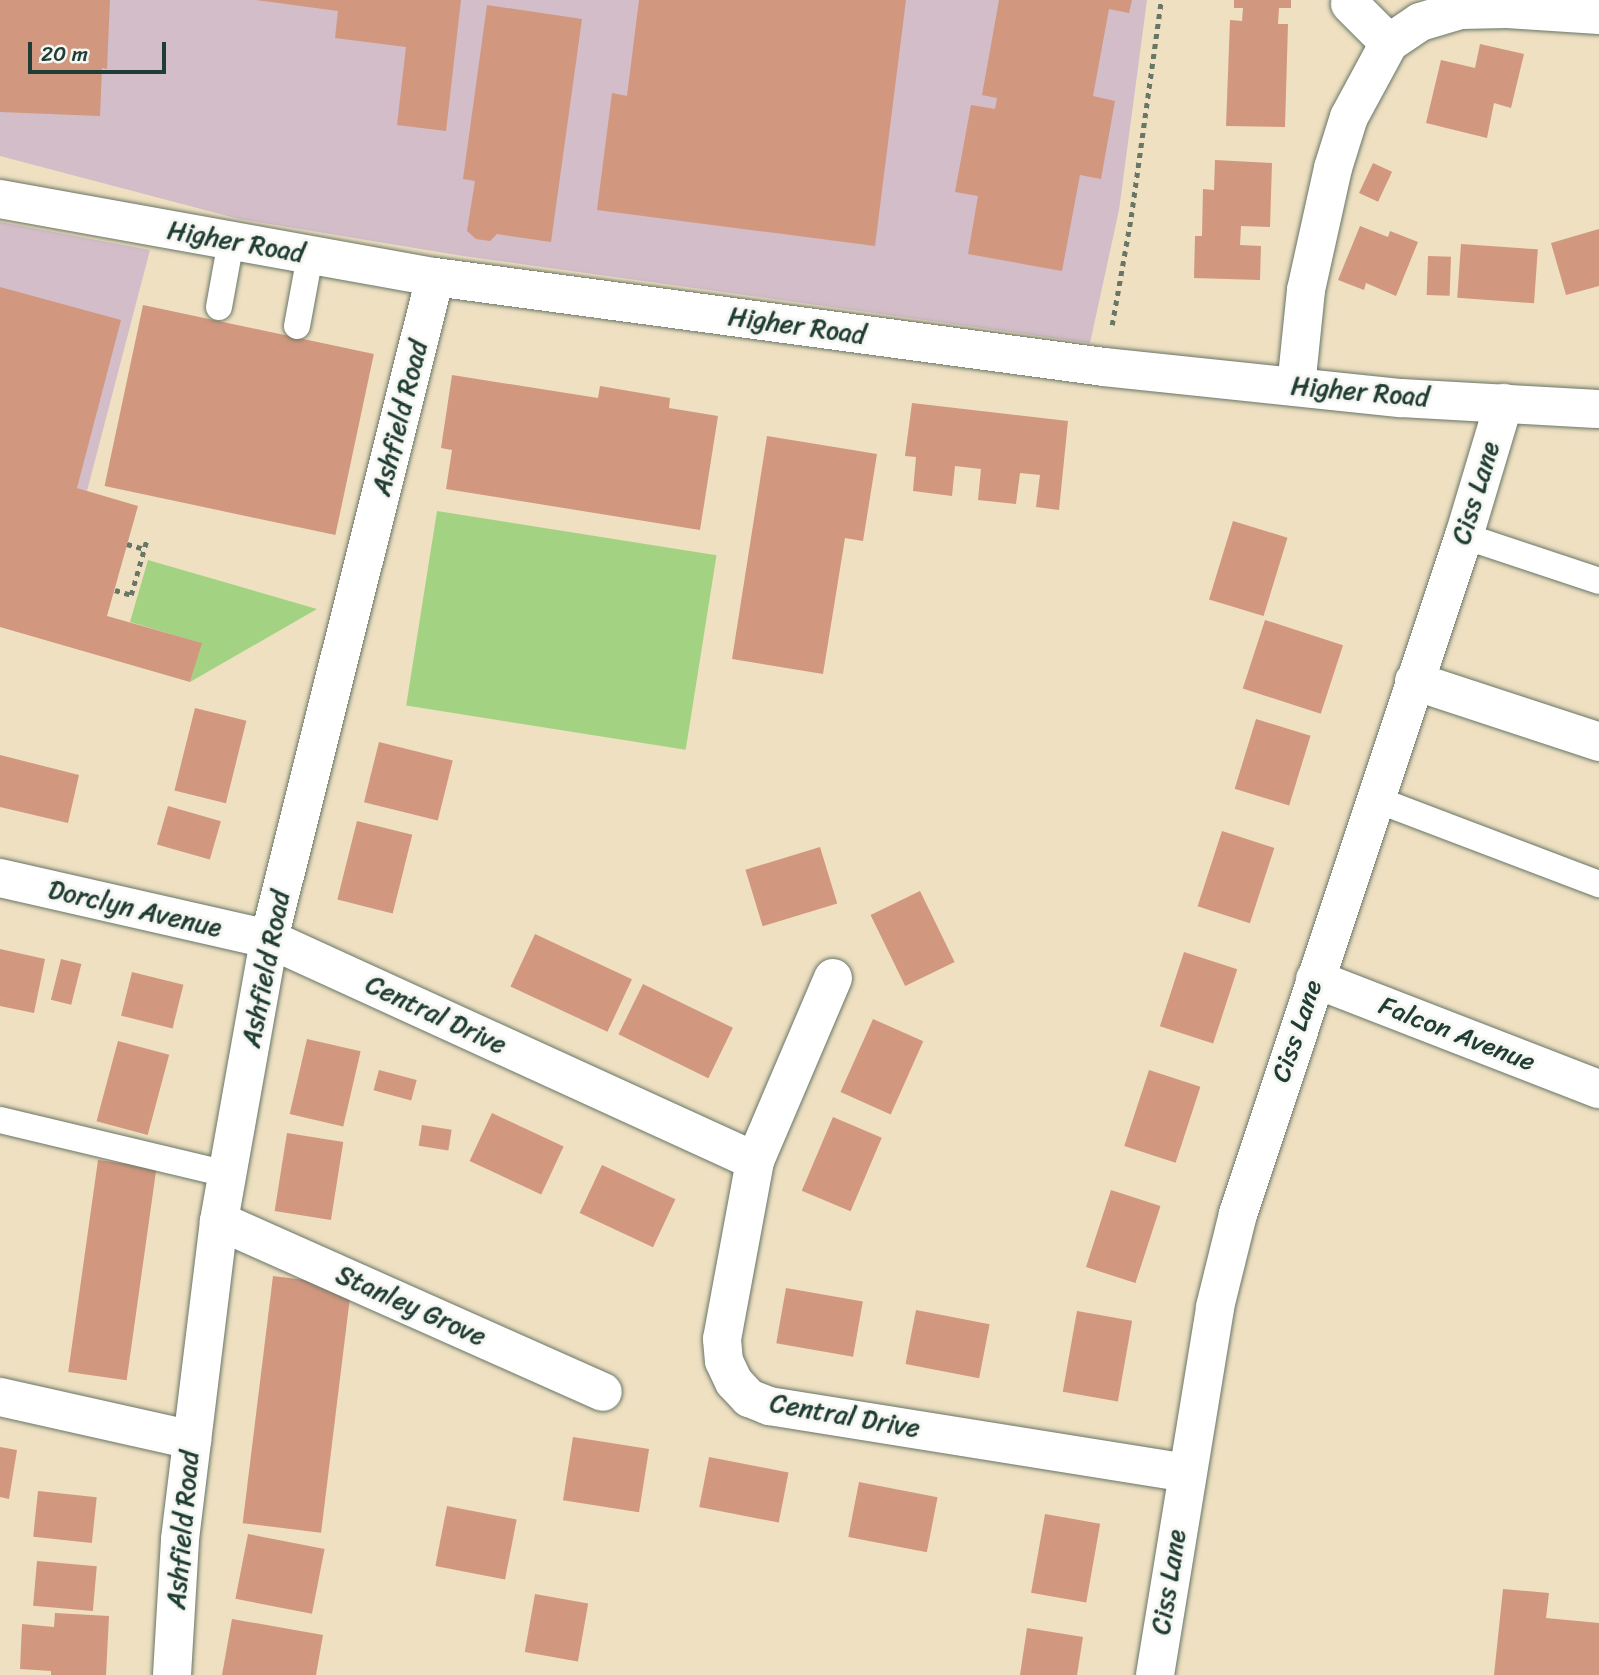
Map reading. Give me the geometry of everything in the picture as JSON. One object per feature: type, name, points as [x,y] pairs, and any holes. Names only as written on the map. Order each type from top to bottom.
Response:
[{"type":"street","points":[[1350,4],[1389,43]]},
{"type":"street","points":[[1296,387],[1306,290],[1333,168],[1349,117],[1389,43],[1420,22],[1460,10],[1507,9],[1599,15]]},
{"type":"street","name":"Higher Road","points":[[0,199],[435,277],[1104,367],[1401,398],[1599,409]]},
{"type":"street","name":"Ashfield Road","points":[[172,1675],[180,1539],[219,1221],[269,939],[435,277]]},
{"type":"street","name":"Ciss Lane","points":[[1155,1675],[1215,1307],[1238,1214],[1464,536],[1504,403]]},
{"type":"street","points":[[1414,681],[1599,742]]},
{"type":"street","name":"Dorclyn Avenue","points":[[0,878],[269,939]]},
{"type":"street","name":"Central Drive","points":[[269,939],[755,1161]]},
{"type":"street","name":"Central Drive","points":[[833,978],[755,1161],[722,1339],[723,1361],[734,1382],[749,1398],[769,1406],[1186,1473]]},
{"type":"street","name":"Falcon Avenue","points":[[1315,979],[1599,1088]]},
{"type":"street","name":"Stanley Grove","points":[[219,1221],[603,1392]]},
{"type":"street","points":[[0,1397],[192,1440]]},
{"type":"lane","points":[[219,307],[231,242]]},
{"type":"lane","points":[[298,326],[310,256]]},
{"type":"lane","points":[[1464,536],[1599,581]]},
{"type":"lane","points":[[1375,799],[1599,884]]},
{"type":"lane","points":[[0,1120],[227,1174]]},
{"type":"path","points":[[1104,367],[1133,204],[1161,0]]},
{"type":"path","points":[[115,590],[131,595],[147,539]]},
{"type":"path","points":[[127,544],[144,549]]},
{"type":"shaded area","points":[[0,0],[1147,0],[1119,210],[1090,343],[463,256],[239,219],[0,156]]},
{"type":"shaded area","points":[[0,222],[150,250],[87,491],[17,470],[0,528]]},
{"type":"green space","points":[[437,511],[717,555],[686,750],[406,706]]},
{"type":"green space","points":[[148,560],[317,609],[190,682],[201,643],[130,622]]},
{"type":"building","points":[[0,0],[110,0],[107,69],[102,68],[100,116],[0,112]]},
{"type":"building","points":[[256,0],[461,0],[446,131],[397,125],[406,47],[335,38],[338,11]]},
{"type":"building","points":[[639,0],[906,0],[875,246],[597,210],[612,93],[627,96]]},
{"type":"building","points":[[999,0],[1132,0],[1129,13],[1109,9],[1093,96],[1115,101],[1101,179],[1080,175],[1062,271],[968,254],[978,196],[955,192],[971,105],[995,109],[997,98],[982,95]]},
{"type":"building","points":[[1234,0],[1291,0],[1291,8],[1279,8],[1278,24],[1288,24],[1285,127],[1226,126],[1230,20],[1242,21],[1243,8],[1234,8]]},
{"type":"building","points":[[487,5],[582,19],[551,242],[497,234],[490,241],[476,239],[467,231],[475,181],[463,179]]},
{"type":"building","points":[[1480,44],[1524,54],[1511,108],[1494,103],[1487,138],[1426,123],[1441,60],[1475,68]]},
{"type":"building","points":[[1215,160],[1272,163],[1270,227],[1241,226],[1240,245],[1261,246],[1260,280],[1194,278],[1195,236],[1202,236],[1203,189],[1214,190]]},
{"type":"building","points":[[1373,163],[1392,172],[1378,202],[1359,193]]},
{"type":"building","points":[[1360,226],[1388,237],[1390,231],[1418,242],[1396,296],[1366,283],[1364,290],[1338,280]]},
{"type":"building","points":[[1599,229],[1599,286],[1566,295],[1551,243]]},
{"type":"building","points":[[1461,244],[1538,249],[1534,303],[1457,298]]},
{"type":"building","points":[[1428,256],[1451,257],[1450,296],[1427,295]]},
{"type":"building","points":[[0,287],[121,320],[77,488],[138,506],[107,616],[202,643],[190,682],[0,627]]},
{"type":"building","points":[[143,305],[374,354],[335,535],[105,486]]},
{"type":"building","points":[[452,375],[598,398],[600,386],[670,398],[669,408],[718,416],[700,530],[446,489],[452,450],[441,448]]},
{"type":"building","points":[[912,403],[1068,421],[1059,510],[1036,507],[1040,475],[1020,473],[1016,504],[978,500],[981,469],[955,466],[952,496],[913,491],[916,457],[905,456]]},
{"type":"building","points":[[767,436],[877,454],[863,541],[845,538],[823,674],[732,659]]},
{"type":"building","points":[[1233,521],[1288,538],[1264,616],[1209,599]]},
{"type":"building","points":[[1265,620],[1343,645],[1321,714],[1243,688]]},
{"type":"building","points":[[195,708],[246,721],[226,803],[174,790]]},
{"type":"building","points":[[1256,719],[1311,736],[1289,805],[1235,789]]},
{"type":"building","points":[[379,742],[453,760],[438,821],[364,802]]},
{"type":"building","points":[[0,755],[79,775],[68,823],[0,807]]},
{"type":"building","points":[[168,806],[221,821],[210,860],[157,844]]},
{"type":"building","points":[[357,821],[412,835],[393,913],[337,900]]},
{"type":"building","points":[[1222,831],[1274,848],[1250,923],[1198,906]]},
{"type":"building","points":[[820,847],[837,903],[763,926],[745,870]]},
{"type":"building","points":[[920,891],[955,962],[905,986],[871,915]]},
{"type":"building","points":[[535,934],[632,979],[607,1032],[510,987]]},
{"type":"building","points":[[0,949],[45,959],[34,1013],[0,1006]]},
{"type":"building","points":[[1184,952],[1237,969],[1213,1043],[1160,1026]]},
{"type":"building","points":[[61,959],[81,964],[71,1005],[51,1000]]},
{"type":"building","points":[[132,972],[183,985],[173,1028],[121,1016]]},
{"type":"building","points":[[643,984],[733,1028],[708,1078],[618,1034]]},
{"type":"building","points":[[873,1019],[923,1041],[891,1114],[840,1092]]},
{"type":"building","points":[[307,1039],[361,1051],[343,1126],[290,1114]]},
{"type":"building","points":[[118,1041],[169,1055],[148,1135],[97,1121]]},
{"type":"building","points":[[379,1070],[417,1080],[411,1100],[374,1090]]},
{"type":"building","points":[[1149,1070],[1200,1087],[1176,1163],[1124,1146]]},
{"type":"building","points":[[492,1113],[564,1146],[541,1194],[470,1161]]},
{"type":"building","points":[[833,1117],[882,1138],[851,1211],[802,1191]]},
{"type":"building","points":[[422,1125],[452,1130],[448,1150],[419,1146]]},
{"type":"building","points":[[287,1133],[343,1142],[331,1220],[275,1211]]},
{"type":"building","points":[[98,1160],[156,1168],[127,1380],[68,1372]]},
{"type":"building","points":[[602,1165],[675,1199],[653,1247],[580,1213]]},
{"type":"building","points":[[1111,1190],[1160,1206],[1135,1283],[1086,1267]]},
{"type":"building","points":[[273,1276],[351,1286],[321,1533],[243,1523]]},
{"type":"building","points":[[786,1288],[863,1302],[853,1357],[776,1343]]},
{"type":"building","points":[[916,1310],[990,1324],[979,1378],[906,1364]]},
{"type":"building","points":[[1077,1311],[1132,1321],[1118,1401],[1063,1392]]},
{"type":"building","points":[[573,1437],[649,1449],[639,1512],[563,1500]]},
{"type":"building","points":[[0,1447],[17,1450],[9,1499],[0,1497]]},
{"type":"building","points":[[709,1457],[789,1472],[779,1523],[699,1507]]},
{"type":"building","points":[[859,1482],[938,1497],[927,1552],[848,1537]]},
{"type":"building","points":[[38,1491],[97,1497],[92,1543],[33,1537]]},
{"type":"building","points":[[447,1506],[517,1520],[505,1579],[435,1566]]},
{"type":"building","points":[[1045,1514],[1100,1524],[1086,1603],[1031,1593]]},
{"type":"building","points":[[248,1534],[325,1549],[312,1614],[235,1599]]},
{"type":"building","points":[[37,1561],[97,1566],[93,1611],[33,1606]]},
{"type":"building","points":[[1503,1589],[1549,1593],[1546,1618],[1599,1623],[1599,1675],[1494,1675]]},
{"type":"building","points":[[535,1594],[588,1603],[578,1661],[525,1652]]},
{"type":"building","points":[[55,1613],[109,1616],[106,1675],[51,1675],[51,1671],[20,1669],[22,1624],[54,1627]]},
{"type":"building","points":[[232,1619],[323,1635],[316,1675],[222,1675]]},
{"type":"building","points":[[1027,1628],[1083,1637],[1077,1675],[1020,1675]]}]
